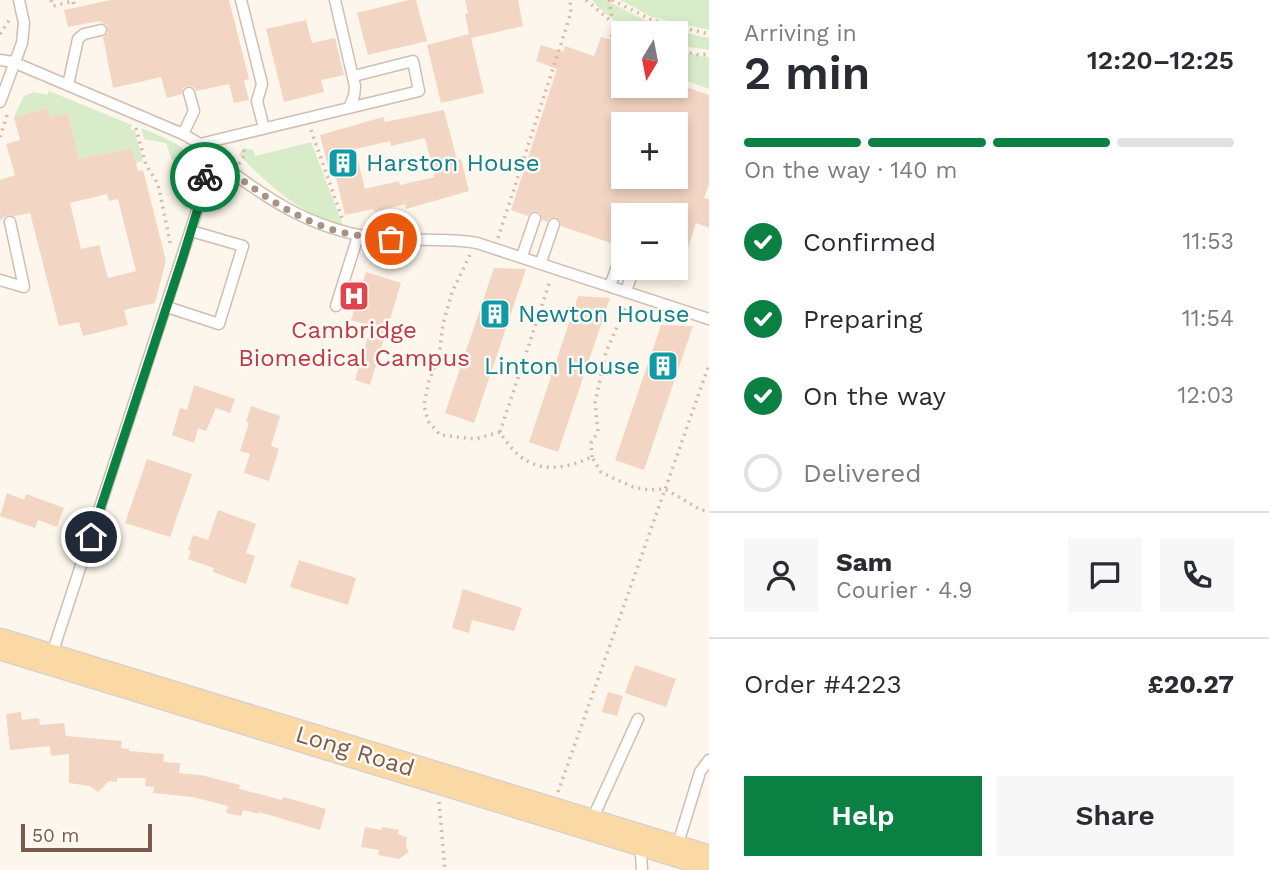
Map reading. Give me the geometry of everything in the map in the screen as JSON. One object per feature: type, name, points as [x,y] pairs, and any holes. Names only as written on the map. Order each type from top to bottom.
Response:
[{"type":"main road","name":"Long Road","points":[[0,644],[438,777],[589,826],[643,856],[676,851],[709,861]]},
{"type":"lane","points":[[0,102],[24,35],[19,0]]},
{"type":"lane","points":[[241,0],[262,84],[257,101],[264,128]]},
{"type":"lane","points":[[335,0],[354,76],[354,96],[349,108]]},
{"type":"lane","points":[[68,85],[78,39],[84,34],[102,30]]},
{"type":"lane","points":[[0,60],[13,62],[183,134],[200,144],[206,160],[203,192],[191,231],[51,659]]},
{"type":"lane","points":[[200,144],[419,91],[413,61],[354,76]]},
{"type":"lane","points":[[183,134],[194,111],[189,93]]},
{"type":"lane","points":[[206,160],[216,160],[286,209],[322,226],[353,234],[391,239],[452,239],[495,247],[709,319]]},
{"type":"lane","points":[[522,256],[535,218]]},
{"type":"lane","points":[[0,280],[24,288],[10,222]]},
{"type":"lane","points":[[541,262],[554,224]]},
{"type":"lane","points":[[167,307],[219,324],[243,246],[191,231]]},
{"type":"lane","points":[[336,306],[353,234]]},
{"type":"lane","points":[[610,286],[612,280]]},
{"type":"lane","points":[[629,292],[632,280]]},
{"type":"lane","points":[[589,826],[638,719]]},
{"type":"lane","points":[[676,851],[700,772],[709,760]]},
{"type":"path","points":[[51,0],[53,6],[73,1],[75,8]]},
{"type":"path","points":[[495,247],[571,13],[570,0]]},
{"type":"path","points":[[586,0],[611,21]]},
{"type":"path","points":[[611,0],[613,21]]},
{"type":"path","points":[[611,0],[652,20],[709,34]]},
{"type":"path","points":[[688,51],[709,54]]},
{"type":"path","points":[[0,137],[11,104]]},
{"type":"path","points":[[140,117],[136,127],[146,165],[158,184],[176,277]]},
{"type":"path","points":[[308,119],[353,234]]},
{"type":"path","points":[[300,133],[312,130]]},
{"type":"path","points":[[233,147],[253,145]]},
{"type":"path","points":[[232,159],[247,170]]},
{"type":"path","points":[[477,243],[452,292],[443,324],[439,356],[429,381],[424,405],[428,421],[440,435],[475,439],[500,432]]},
{"type":"path","points":[[500,432],[554,267]]},
{"type":"path","points":[[629,292],[606,352],[596,403],[598,432],[591,443],[592,457],[601,472],[633,487],[665,489],[685,502],[709,511]]},
{"type":"path","points":[[550,814],[709,365]]},
{"type":"path","points":[[500,432],[512,450],[523,460],[539,467],[575,465],[592,457]]},
{"type":"path","points":[[438,777],[445,870]]},
{"type":"green space","points":[[592,0],[605,0],[647,21],[617,21]]},
{"type":"green space","points":[[620,0],[709,0],[709,30],[688,25],[688,21],[652,17]]},
{"type":"green space","points":[[688,33],[709,38],[709,50],[688,47]]},
{"type":"green space","points":[[688,53],[709,57],[709,89],[688,81]]},
{"type":"green space","points":[[49,91],[132,125],[130,129],[135,131],[143,161],[136,163],[132,148],[79,159],[68,113],[50,117],[47,108],[14,117],[24,96],[34,92],[47,95]]},
{"type":"green space","points":[[141,128],[179,146],[193,160],[196,182],[187,209],[182,205],[178,187],[189,184],[185,166],[172,160],[166,143],[144,139]]},
{"type":"green space","points":[[311,142],[343,225],[328,221],[300,207],[239,155],[243,148],[253,150],[255,156]]},
{"type":"building","points":[[111,0],[229,0],[249,79],[244,81],[249,100],[234,103],[229,84],[196,91],[194,87],[188,86],[183,88],[182,94],[167,98],[161,77],[113,88],[103,37],[108,33],[107,25],[99,21],[68,27],[64,10]]},
{"type":"building","points":[[416,0],[427,41],[368,55],[357,13]]},
{"type":"building","points":[[465,0],[518,0],[523,26],[471,38],[484,93],[441,103],[427,45],[469,34]]},
{"type":"building","points":[[306,20],[312,43],[335,38],[344,75],[321,80],[324,92],[284,102],[266,29]]},
{"type":"building","points":[[601,37],[611,40],[611,98],[688,98],[688,88],[709,95],[709,185],[704,198],[709,199],[709,228],[696,223],[688,247],[688,203],[611,203],[611,243],[561,226],[556,217],[547,222],[542,220],[537,211],[528,216],[511,210],[557,69],[536,61],[541,45],[563,52],[565,46],[594,56]]},
{"type":"building","points":[[48,108],[50,117],[68,113],[79,159],[132,148],[138,171],[143,170],[166,261],[155,303],[124,310],[128,325],[83,336],[79,322],[59,326],[30,213],[8,215],[0,220],[0,180],[15,175],[6,144],[20,140],[14,117]],"holes":[[[107,194],[109,201],[118,199],[136,271],[108,278],[99,245],[81,249],[70,203]]]},
{"type":"building","name":"Harston House","points":[[444,110],[457,160],[461,159],[469,191],[406,209],[405,204],[374,212],[373,209],[345,215],[333,165],[328,166],[320,135],[383,117],[385,122]],"holes":[[[425,138],[435,177],[400,185],[399,181],[365,189],[355,149],[390,141],[391,146]]]},
{"type":"building","name":"Newton House","points":[[494,268],[526,269],[474,423],[445,413]]},
{"type":"building","points":[[366,272],[401,283],[370,385],[355,380],[371,326],[351,320]]},
{"type":"building","points":[[578,296],[610,298],[558,452],[529,442]]},
{"type":"building","name":"Linton House","points":[[661,325],[693,326],[644,470],[615,460]]},
{"type":"building","points":[[194,385],[235,399],[230,413],[216,408],[206,431],[198,428],[194,443],[172,435],[180,408],[187,410]]},
{"type":"building","points":[[251,406],[280,416],[271,446],[279,449],[269,481],[244,473],[250,454],[240,451]]},
{"type":"building","points":[[147,459],[192,474],[170,537],[125,523]]},
{"type":"building","points":[[7,493],[24,500],[26,494],[64,508],[57,527],[38,520],[35,528],[0,516]]},
{"type":"building","points":[[218,510],[256,524],[246,553],[255,556],[246,584],[188,559],[193,535],[208,540]]},
{"type":"building","points":[[299,560],[356,578],[348,605],[290,587]]},
{"type":"building","points":[[463,589],[522,608],[514,631],[472,620],[469,633],[452,628]]},
{"type":"building","points":[[635,665],[676,679],[666,707],[625,693]]},
{"type":"building","points":[[608,692],[623,696],[617,716],[602,712]]},
{"type":"building","points":[[21,712],[22,720],[39,718],[40,725],[64,723],[66,736],[122,741],[121,748],[129,751],[164,754],[163,762],[180,763],[179,773],[201,775],[240,785],[239,789],[326,809],[320,830],[259,812],[243,810],[241,816],[226,813],[228,806],[193,797],[153,793],[154,787],[145,786],[146,778],[117,778],[117,782],[109,781],[98,792],[90,786],[69,783],[69,754],[51,756],[50,746],[10,750],[6,714]]},
{"type":"building","points":[[365,827],[399,830],[397,834],[407,837],[406,847],[409,852],[399,859],[378,855],[379,850],[361,847]]},
{"type":"way so far","points":[[205,177],[206,160],[216,160],[286,209],[322,226],[358,236],[391,239]]},
{"type":"place","name":"Harston House","points":[[343,163]]},
{"type":"place","name":"Cambridge Biomedical Campus","points":[[354,296]]},
{"type":"place","name":"Newton House","points":[[495,314]]},
{"type":"place","name":"Linton House","points":[[663,366]]},
{"type":"route","points":[[91,537],[182,260],[205,177]]}]
